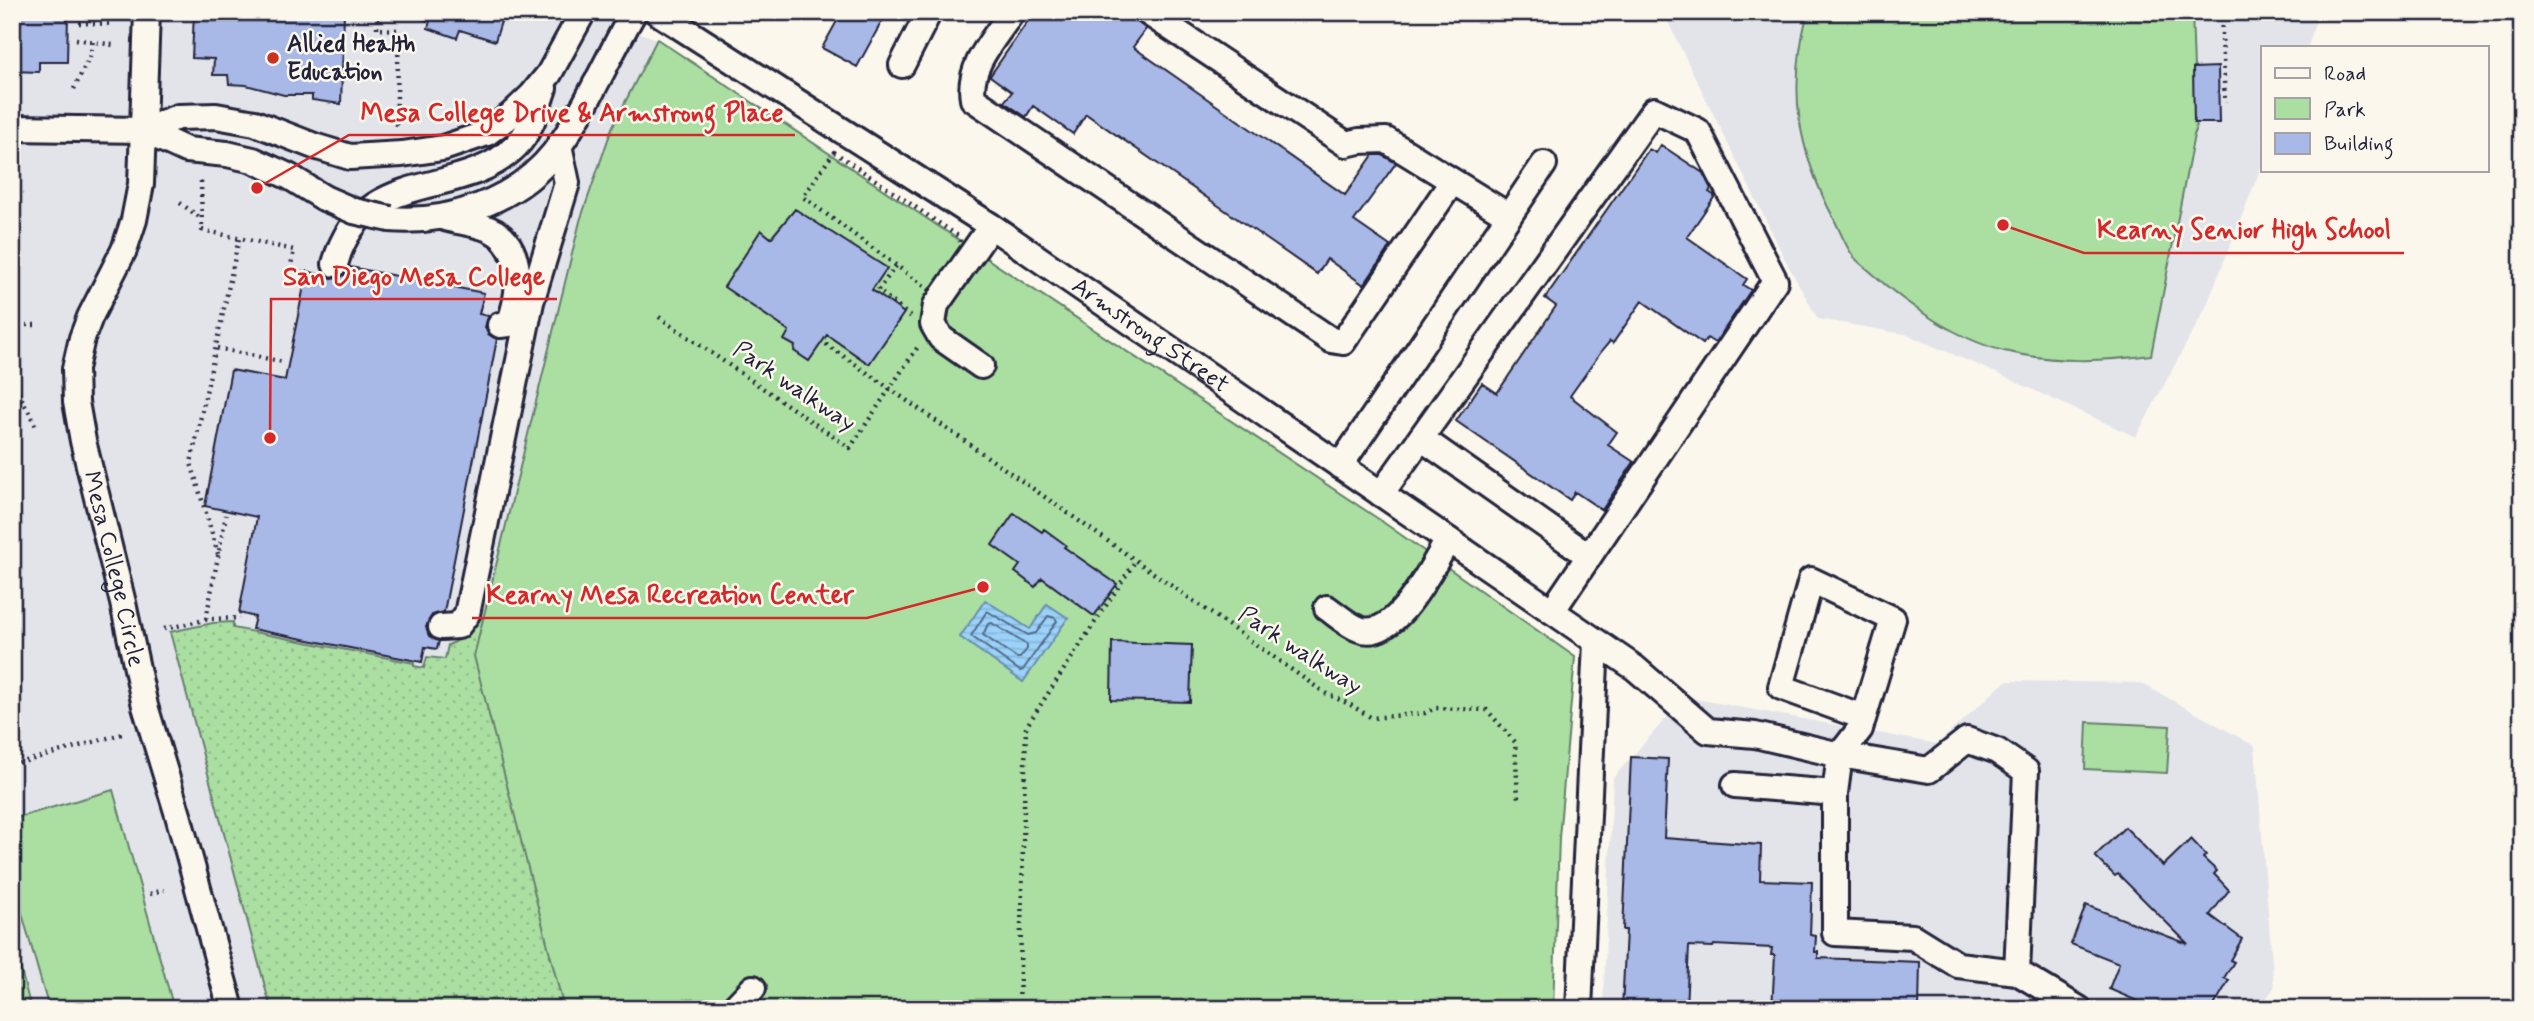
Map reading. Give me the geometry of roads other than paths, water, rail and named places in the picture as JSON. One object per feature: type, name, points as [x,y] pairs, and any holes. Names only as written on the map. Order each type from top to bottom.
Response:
[{"type":"street","name":"Mesa College Circle","points":[[147,12],[140,189],[134,220],[118,263],[82,338],[75,369],[76,402],[145,706],[231,1009]]},
{"type":"street","points":[[12,128],[143,130],[178,117],[216,116],[255,122],[344,156],[419,152],[463,143],[487,133],[511,116],[549,74],[583,12]]},
{"type":"street","points":[[441,218],[474,208],[512,188],[544,164],[559,145],[634,12]]},
{"type":"street","name":"Armstrong Street","points":[[657,12],[991,226],[1635,668],[1708,731],[1755,736],[1909,769],[1929,770],[1967,740],[1997,751],[2026,771],[2017,972]]},
{"type":"street","points":[[902,65],[929,12]]},
{"type":"street","points":[[1012,12],[975,68],[970,84],[972,99],[1331,340],[1343,342],[1452,182]]},
{"type":"street","points":[[1147,12],[1346,144],[1386,140],[1509,216]]},
{"type":"street","points":[[335,264],[342,243],[353,226],[388,198],[410,188],[476,171],[495,162],[517,146],[535,116],[549,74]]},
{"type":"street","points":[[1381,494],[1654,110],[1699,131],[1775,281],[1552,611]]},
{"type":"street","points":[[143,130],[191,151],[227,154],[253,160],[354,211],[390,219],[441,218],[487,228],[504,241],[512,254],[519,277],[517,298],[509,324],[499,325]]},
{"type":"street","points":[[442,627],[458,626],[467,614],[531,302],[567,183],[559,145]]},
{"type":"street","points":[[1340,466],[1544,164]]},
{"type":"street","points":[[981,366],[941,338],[933,324],[936,305],[991,226]]},
{"type":"street","points":[[1421,438],[1589,556]]},
{"type":"street","points":[[1327,608],[1360,630],[1381,629],[1402,612],[1448,540]]},
{"type":"street","points":[[1863,717],[1781,687],[1811,580],[1893,619],[1860,729],[1840,755],[1835,793],[1835,933],[1913,937],[1958,965],[2017,972],[2080,1009]]},
{"type":"street","points":[[1579,1009],[1596,642]]},
{"type":"street","points":[[1735,785],[1835,793]]},
{"type":"street","points":[[733,1009],[753,988]]},
{"type":"water","points":[[985,600],[1030,629],[1047,604],[1068,618],[1023,682],[960,637]]},
{"type":"place","name":"Allied Health Education","points":[[273,58]]},
{"type":"place","name":"Mesa College Drive & Armstrong Place","points":[[257,188]]},
{"type":"place","name":"Kearny Senior High School","points":[[2003,225]]},
{"type":"place","name":"San Diego Mesa College","points":[[270,438]]},
{"type":"place","name":"Kearny Mesa Recreation Center","points":[[983,587]]}]
